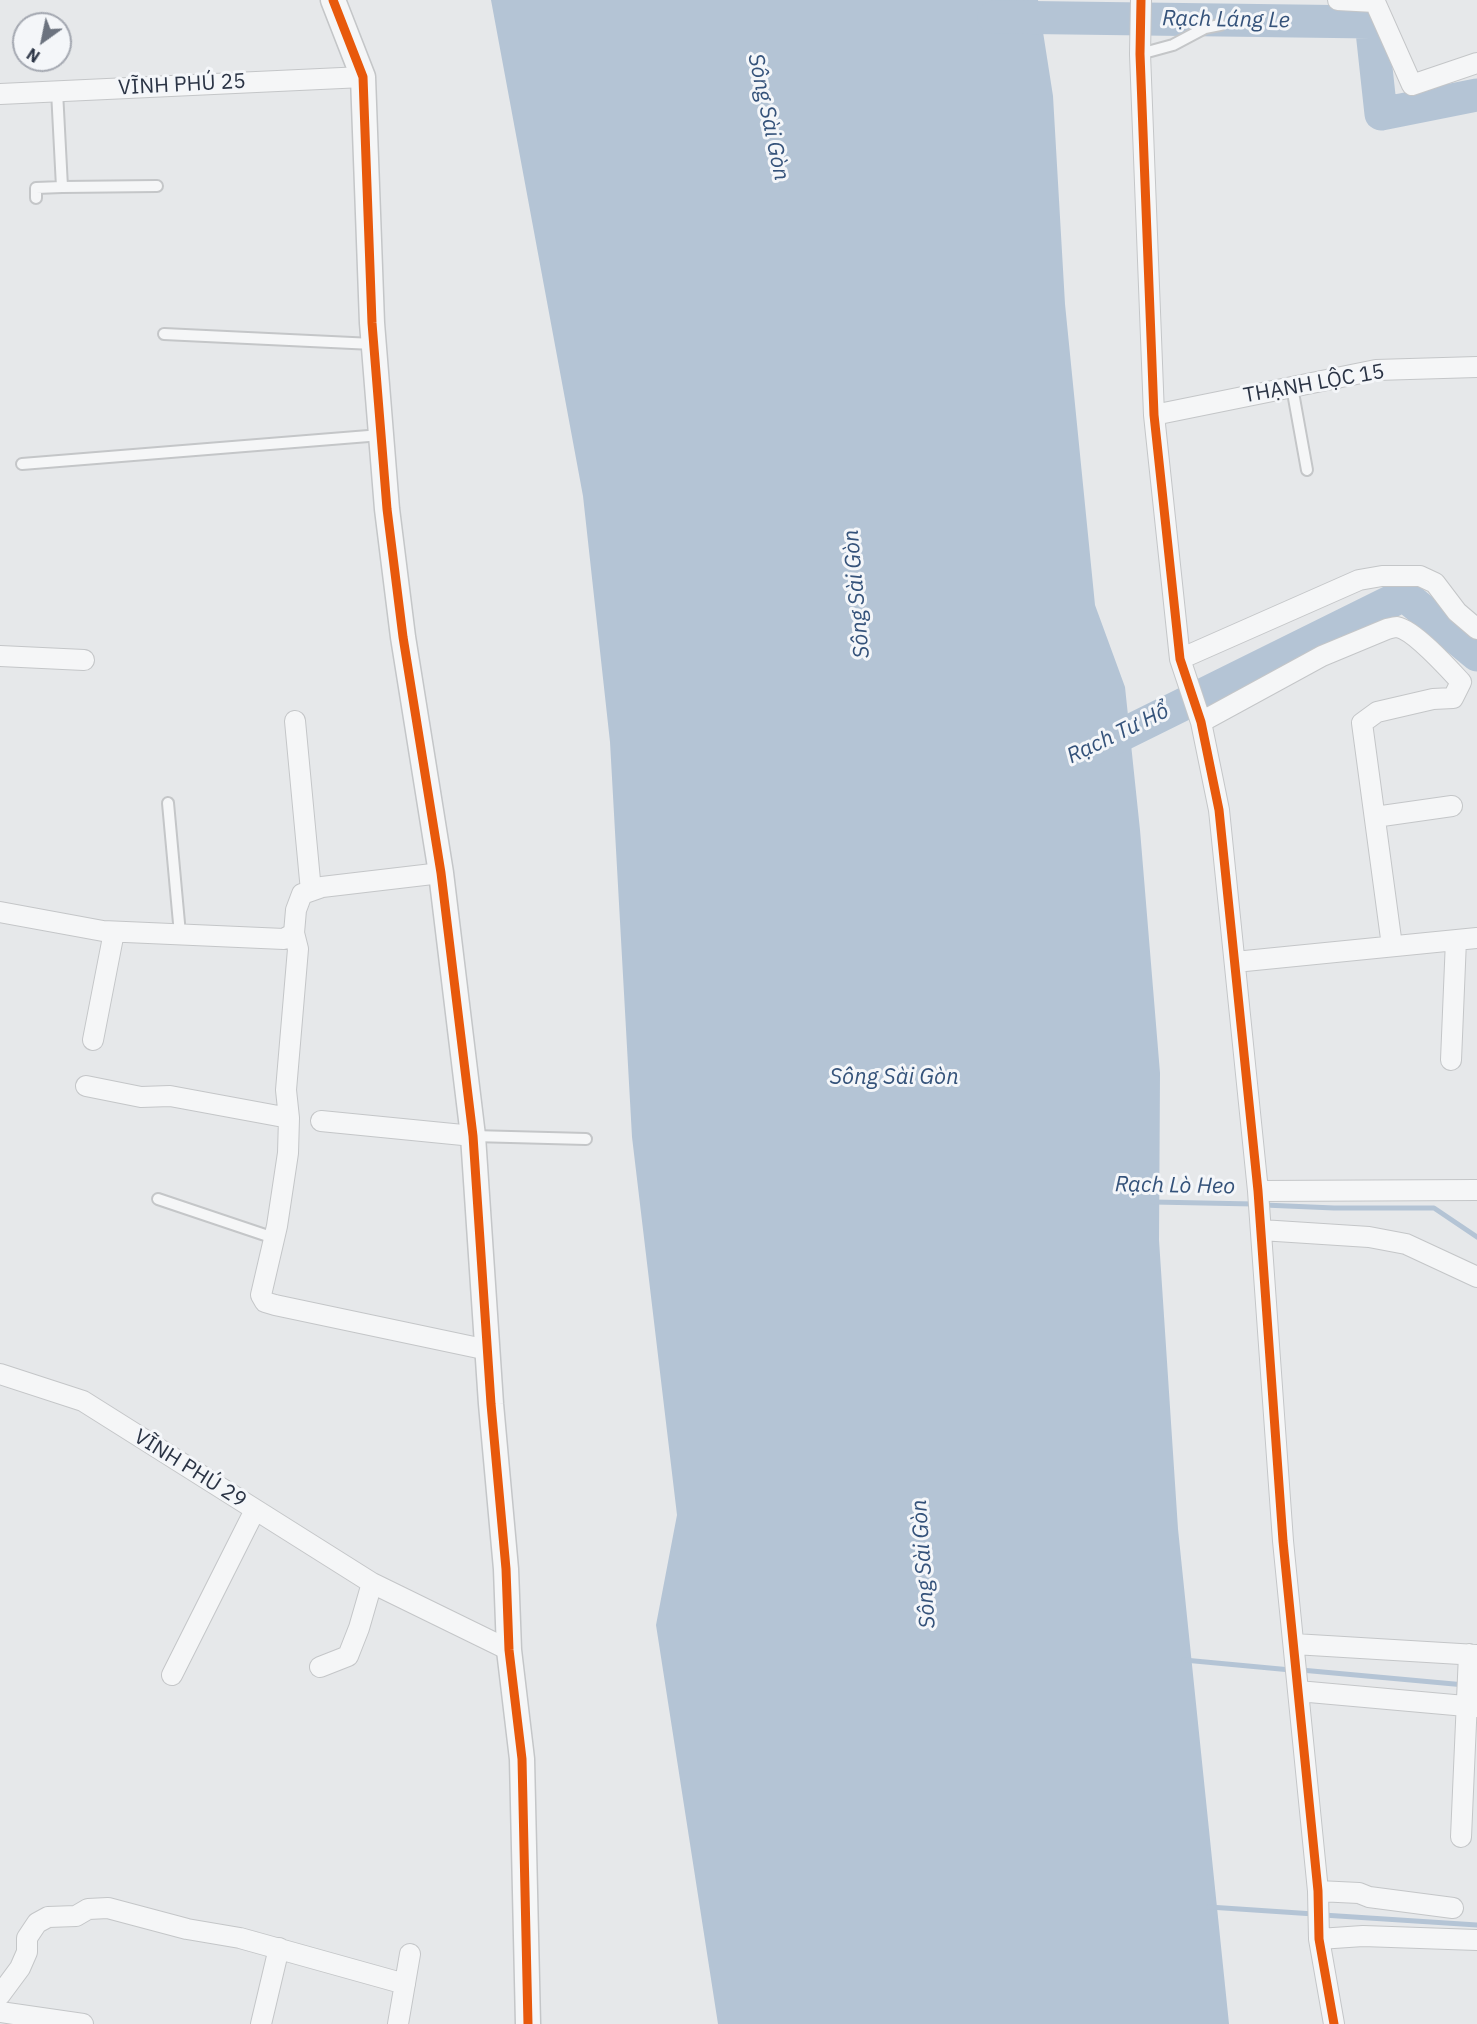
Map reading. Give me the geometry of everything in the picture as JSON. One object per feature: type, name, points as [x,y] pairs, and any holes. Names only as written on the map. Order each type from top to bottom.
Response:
[{"type":"street","points":[[333,0],[363,76],[373,344],[387,509],[404,637],[441,873],[473,1136],[490,1404],[506,1569],[509,1642],[522,1759],[528,2024]]},
{"type":"street","points":[[1142,0],[1140,54],[1154,415],[1182,665],[1199,717],[1220,810],[1261,1224],[1283,1542],[1318,1897],[1319,1933],[1334,2024]]},
{"type":"street","points":[[1338,0],[1376,1],[1412,85],[1477,63]]},
{"type":"street","name":"VĨNH PHÚ 25","points":[[0,94],[363,76]]},
{"type":"street","name":"THẠNH LỘC 15","points":[[1154,415],[1376,370],[1477,369]]},
{"type":"street","points":[[1182,665],[1359,580],[1382,576],[1420,576],[1435,583],[1457,612],[1477,629]]},
{"type":"street","points":[[1199,717],[1322,656],[1397,627],[1437,655],[1469,682],[1453,698],[1433,699],[1377,712],[1362,723],[1392,946]]},
{"type":"street","points":[[0,656],[84,660]]},
{"type":"street","points":[[295,721],[310,891]]},
{"type":"street","points":[[1375,818],[1452,806]]},
{"type":"street","points":[[441,873],[322,887],[302,894],[296,910],[294,933],[298,950],[286,1090],[289,1118],[288,1153],[274,1238],[261,1294],[265,1302],[488,1350]]},
{"type":"street","points":[[0,912],[114,932],[284,939],[294,933]]},
{"type":"street","points":[[93,1040],[114,932]]},
{"type":"street","points":[[1235,962],[1471,937],[1451,1060]]},
{"type":"street","points":[[86,1086],[141,1097],[170,1095],[289,1118]]},
{"type":"street","points":[[321,1121],[473,1136]]},
{"type":"street","points":[[1258,1192],[1477,1190]]},
{"type":"street","points":[[1261,1224],[1369,1237],[1406,1244],[1477,1276]]},
{"type":"street","name":"VĨNH PHÚ 29","points":[[0,1374],[83,1401],[372,1583],[509,1642]]},
{"type":"street","points":[[172,1676],[255,1510]]},
{"type":"street","points":[[320,1667],[348,1656],[372,1583]]},
{"type":"street","points":[[1294,1651],[1471,1661],[1461,1837]]},
{"type":"street","points":[[1298,1687],[1470,1704]]},
{"type":"street","points":[[1318,1897],[1359,1893],[1369,1897],[1453,1908]]},
{"type":"street","points":[[0,1995],[20,1968],[27,1952],[27,1938],[37,1923],[48,1917],[76,1916],[88,1909],[108,1908],[187,1929],[240,1938],[405,1984]]},
{"type":"street","points":[[1319,1933],[1477,1940]]},
{"type":"street","points":[[261,2024],[279,1948]]},
{"type":"street","points":[[398,2024],[410,1954]]},
{"type":"street","points":[[0,2012],[83,2024]]},
{"type":"lane","points":[[1140,54],[1173,45],[1205,28],[1220,25]]},
{"type":"lane","points":[[57,91],[62,187]]},
{"type":"lane","points":[[36,198],[36,188],[157,186]]},
{"type":"lane","points":[[164,334],[373,344]]},
{"type":"lane","points":[[1292,387],[1307,470]]},
{"type":"lane","points":[[22,464],[381,435]]},
{"type":"lane","points":[[168,803],[180,934]]},
{"type":"lane","points":[[473,1136],[586,1139]]},
{"type":"lane","points":[[158,1199],[274,1238]]},
{"type":"water","name":"Sông Sài Gòn","points":[[491,0],[1038,0],[1053,96],[1065,304],[1095,605],[1125,687],[1140,830],[1160,1073],[1159,1240],[1178,1529],[1229,2024],[718,2024],[656,1625],[677,1515],[632,1137],[610,742],[583,496]]},
{"type":"waterway","name":"Rạch Láng Le","points":[[994,17],[1371,22],[1381,114],[1477,95]]},
{"type":"waterway","name":"Rạch Tư Hổ","points":[[1089,751],[1404,595],[1477,655]]},
{"type":"waterway","name":"Rạch Lò Heo","points":[[1153,1202],[1254,1204]]},
{"type":"waterway","name":"Rạch Lò Heo","points":[[1264,1205],[1434,1208],[1477,1237]]},
{"type":"waterway","points":[[1184,1660],[1291,1670]]},
{"type":"waterway","points":[[1301,1670],[1465,1685]]},
{"type":"waterway","points":[[1209,1907],[1314,1914]]},
{"type":"waterway","points":[[1323,1915],[1477,1925]]},
{"type":"cycle path","points":[[333,0],[363,77],[372,323],[387,509],[403,637],[441,873],[473,1136],[491,1404],[506,1569],[509,1650],[522,1759],[528,2024]]},
{"type":"cycle path","points":[[1141,0],[1140,54],[1154,415],[1180,659],[1201,722],[1219,810],[1258,1191],[1283,1541],[1318,1891],[1319,1939],[1334,2024]]}]
